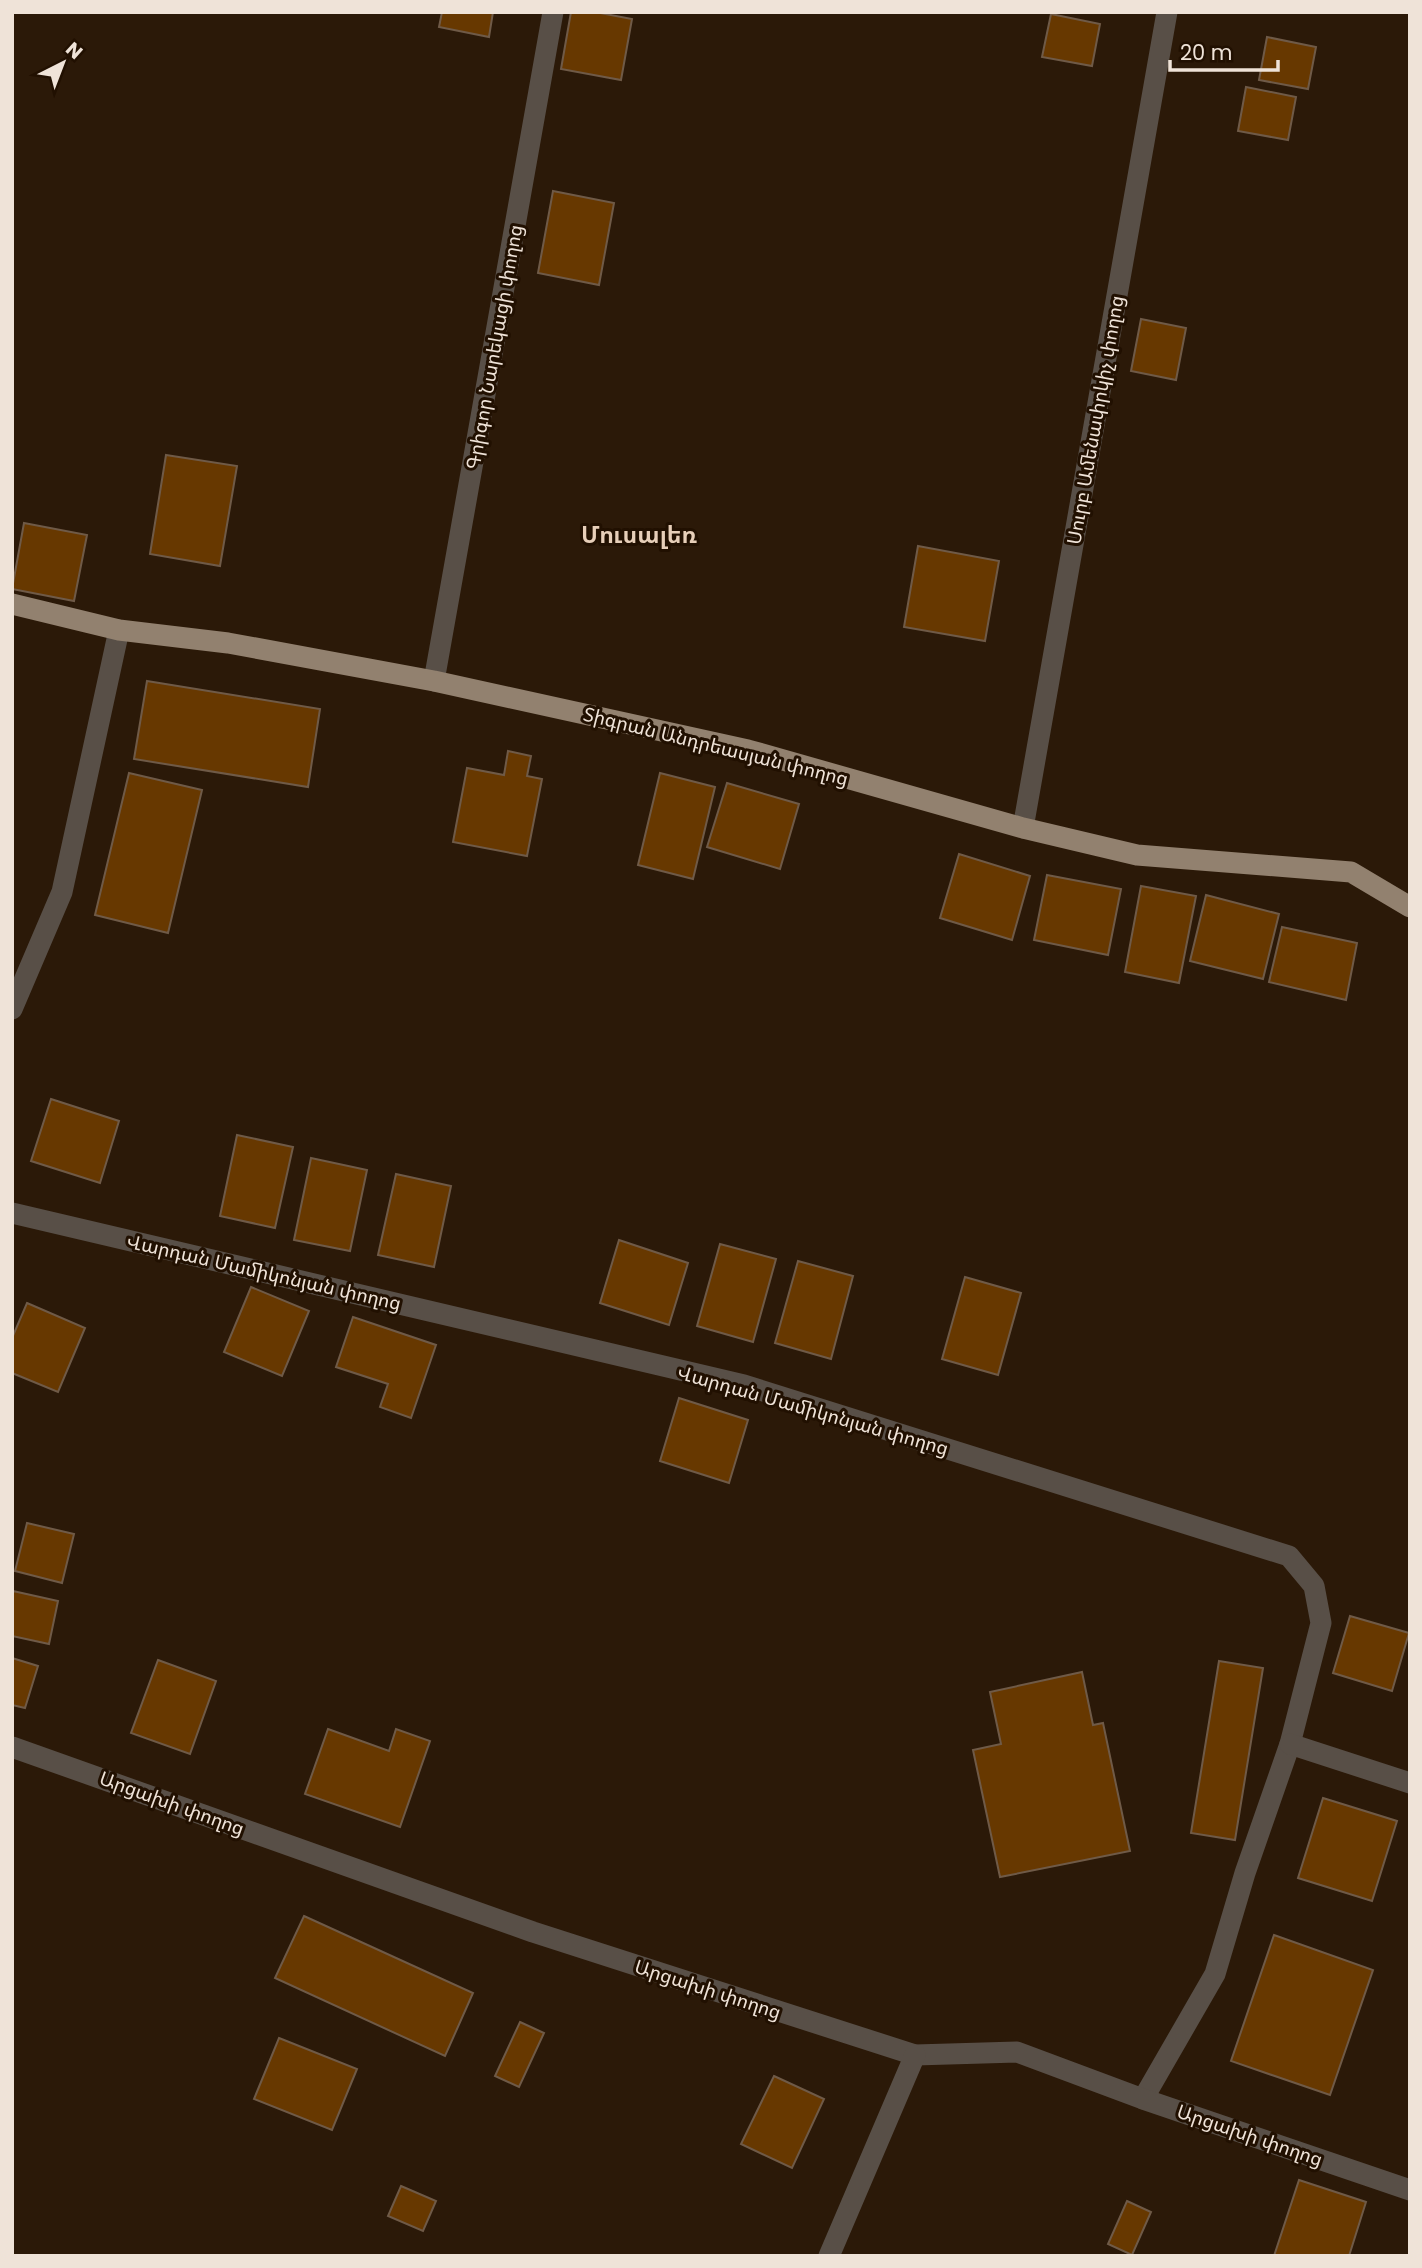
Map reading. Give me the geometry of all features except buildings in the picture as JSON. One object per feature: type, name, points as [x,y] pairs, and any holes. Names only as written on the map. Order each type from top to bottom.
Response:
[{"type":"main road","name":"Տիգրան Անդրեասյան փողոց","points":[[12,604],[119,630],[228,643],[434,681],[748,750],[1023,828],[1136,855],[1351,872],[1410,906]]},
{"type":"street","name":"Գրիգոր Նարեկացի փողոց","points":[[434,681],[553,12]]},
{"type":"street","name":"Սուրբ Ամենափրկիչ փողոց","points":[[1023,828],[1167,12]]},
{"type":"street","points":[[12,1009],[62,892],[119,630]]},
{"type":"street","name":"Վարդան Մամիկոնյան փողոց","points":[[12,1213],[744,1385],[1289,1556],[1314,1586],[1321,1623],[1290,1744],[1245,1873],[1215,1974],[1143,2099]]},
{"type":"street","points":[[1290,1744],[1410,1783]]},
{"type":"street","name":"Արցախի փողոց","points":[[12,1747],[533,1932],[915,2056],[1017,2052],[1143,2099],[1410,2190]]},
{"type":"street","points":[[829,2256],[915,2056]]},
{"type":"district","name":"Մուսալեռ","points":[[639,535]]}]
